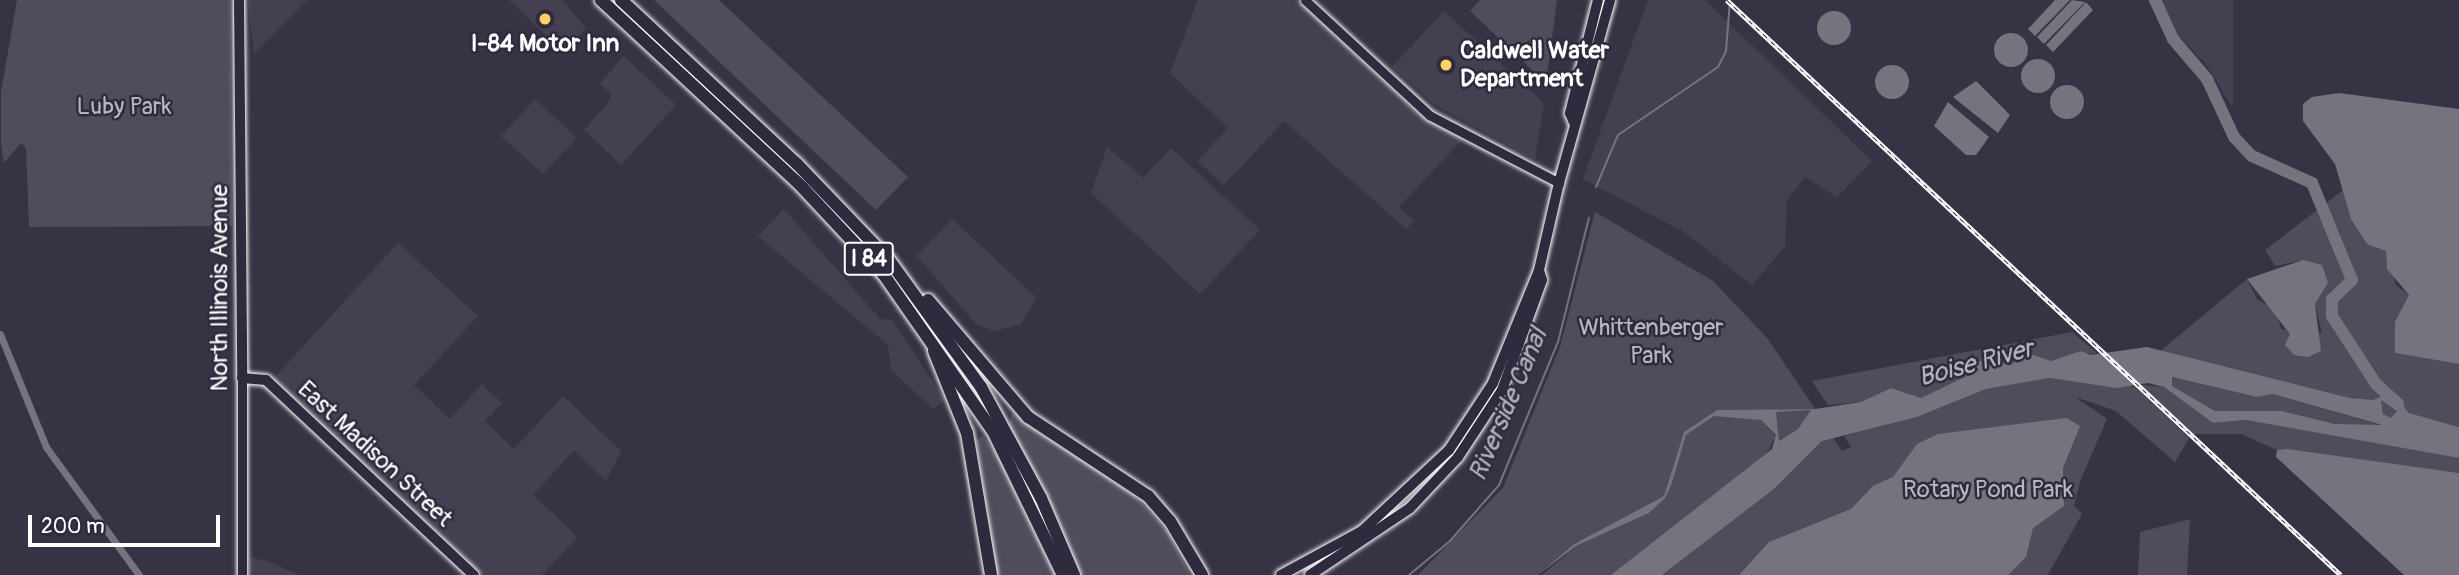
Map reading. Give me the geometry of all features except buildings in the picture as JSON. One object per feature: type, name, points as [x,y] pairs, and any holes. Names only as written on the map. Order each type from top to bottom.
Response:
[{"type":"highway","name":"I 84","points":[[601,0],[802,187],[927,331],[993,431],[1063,575]]},
{"type":"highway","name":"I 84","points":[[621,0],[797,164],[889,260],[981,387],[1041,498],[1074,575]]},
{"type":"highway","points":[[889,260],[1028,418],[1148,496],[1170,521],[1202,575]]},
{"type":"highway","points":[[927,331],[967,433],[991,575]]},
{"type":"main road","name":"North Illinois Avenue","points":[[239,0],[242,378]]},
{"type":"main road","points":[[1574,125],[1570,113],[1598,0]]},
{"type":"main road","points":[[1281,575],[1362,531],[1449,450],[1493,383],[1539,270],[1574,125],[1610,0]]},
{"type":"main road","points":[[1310,575],[1394,522],[1458,457],[1519,356],[1542,280],[1539,270]]},
{"type":"main road","name":"East Madison Street","points":[[242,378],[266,380],[474,575]]},
{"type":"street","points":[[1305,0],[1429,115],[1559,183]]},
{"type":"street","name":"North Illinois Avenue","points":[[242,378],[242,575]]},
{"type":"shaded area","points":[[248,0],[307,0],[254,54]]},
{"type":"shaded area","points":[[509,0],[562,0],[586,28],[564,53]]},
{"type":"shaded area","points":[[1198,0],[1296,0],[1418,114],[1463,139],[1399,207],[1414,221],[1406,229],[1284,121],[1224,185],[1197,161],[1228,128],[1170,73]]},
{"type":"shaded area","points":[[1648,0],[1705,0],[1872,161],[1837,197],[1805,177],[1787,201],[1785,247],[1752,285],[1684,232],[1583,179]]},
{"type":"shaded area","points":[[2160,0],[2233,0],[2233,108],[2206,64],[2175,32]]},
{"type":"shaded area","points":[[1444,11],[1544,103],[1535,160],[1434,104],[1392,67]]},
{"type":"shaded area","points":[[624,56],[676,105],[621,165],[584,130],[609,102],[611,94],[600,83]]},
{"type":"shaded area","points":[[535,99],[577,138],[543,174],[501,136]]},
{"type":"shaded area","points":[[1107,147],[1143,178],[1171,148],[1260,230],[1200,294],[1091,193]]},
{"type":"shaded area","points":[[784,209],[880,319],[892,320],[945,400],[933,409],[891,370],[888,345],[758,236]]},
{"type":"shaded area","points":[[952,219],[1037,298],[1021,324],[995,331],[976,324],[917,256]]},
{"type":"shaded area","points":[[398,243],[478,316],[414,385],[450,419],[482,384],[502,403],[485,421],[514,449],[563,396],[621,451],[606,481],[574,450],[533,495],[578,537],[542,575],[483,575],[273,379]]},
{"type":"shaded area","points":[[249,557],[267,561],[300,575],[249,575]]},
{"type":"green space","name":"Luby Park","points":[[17,0],[230,0],[232,226],[29,227],[26,148],[21,143],[4,163],[1,144],[1,92]]},
{"type":"green space","points":[[654,0],[719,0],[908,177],[876,210]]},
{"type":"green space","points":[[1480,0],[1557,0],[1546,83],[1470,11]]},
{"type":"green space","points":[[2346,188],[2351,219],[2387,250],[2396,285],[2409,295],[2395,353],[2459,364],[2459,427],[2409,413],[2392,392],[2373,400],[2350,398],[2159,352],[2247,279],[2257,299],[2276,311],[2281,329],[2322,333],[2315,304],[2328,283],[2303,260],[2275,266],[2265,250]]},
{"type":"green space","name":"Whittenberger Park","points":[[1595,212],[1713,281],[1768,339],[1815,409],[1717,410],[1684,432],[1664,496],[1574,544],[1538,575],[1418,575],[1503,488],[1560,347]]},
{"type":"green space","points":[[2072,332],[2097,353],[2051,361],[2026,352],[2011,365],[1989,359],[1968,363],[1979,370],[1921,398],[1891,388],[1861,402],[1828,405],[1812,381]]},
{"type":"green space","points":[[2171,377],[2257,397],[2273,394],[2383,426],[2335,424],[2282,411],[2215,411],[2172,386]]},
{"type":"green space","name":"Rotary Pond Park","points":[[2050,378],[2135,387],[2189,438],[2175,462],[2116,411],[2075,397],[2107,419],[2081,479],[2074,506],[2082,514],[2048,575],[1662,575],[1774,489],[1822,441],[1832,437],[1842,451],[1851,447],[1844,436],[1917,417],[1986,389]]},
{"type":"green space","points":[[2141,385],[2164,387],[2213,423],[2246,420],[2459,458],[2459,473],[2277,450],[2241,434],[2192,434]]},
{"type":"green space","points":[[2381,400],[2391,401],[2397,411],[2391,419],[2383,414]]},
{"type":"green space","points":[[1812,410],[1799,429],[1779,441],[1776,412]]},
{"type":"green space","points":[[1013,411],[1135,496],[1166,530],[1190,575],[1080,575],[1008,425]]},
{"type":"green space","points":[[1739,415],[1761,420],[1776,436],[1761,464],[1611,575],[1542,575],[1576,546],[1649,513],[1672,483],[1686,435],[1714,416]]},
{"type":"green space","points":[[982,435],[995,451],[1055,575],[997,575],[976,442]]},
{"type":"green space","points":[[2190,519],[2187,575],[2138,575],[2140,532]]},
{"type":"water","points":[[2055,0],[2070,0],[2035,36],[2028,29]]},
{"type":"water","points":[[2072,0],[2085,2],[2044,44],[2037,37]]},
{"type":"water","points":[[2086,2],[2093,10],[2053,52],[2046,45]]},
{"type":"water","points":[[1834,11],[1846,16],[1851,28],[1846,40],[1834,45],[1822,40],[1817,28],[1822,16]]},
{"type":"water","points":[[2011,33],[2023,38],[2028,50],[2023,62],[2011,67],[1999,62],[1994,50],[1999,38]]},
{"type":"water","points":[[2038,59],[2050,64],[2055,76],[2050,88],[2038,93],[2026,88],[2021,76],[2026,64]]},
{"type":"water","points":[[1892,65],[1904,70],[1909,82],[1904,94],[1892,99],[1880,94],[1875,82],[1880,70]]},
{"type":"water","points":[[1976,81],[2010,115],[1998,133],[1953,97]]},
{"type":"water","points":[[2067,85],[2079,90],[2084,102],[2079,114],[2067,119],[2055,114],[2050,102],[2055,90]]},
{"type":"water","points":[[2339,93],[2459,109],[2459,364],[2395,353],[2395,322],[2409,295],[2387,269],[2386,251],[2367,244],[2351,219],[2335,164],[2303,121],[2303,104],[2312,97]]},
{"type":"water","points":[[1948,102],[1989,137],[1976,155],[1966,155],[1934,126]]},
{"type":"water","points":[[2303,260],[2322,265],[2328,283],[2315,304],[2321,351],[2308,357],[2294,355],[2285,345],[2290,334],[2247,279]]},
{"type":"water","name":"Boise River","points":[[2147,347],[2350,398],[2373,400],[2392,392],[2409,413],[2459,427],[2459,458],[2246,420],[2213,423],[2164,387],[2148,383],[2117,388],[2050,378],[1986,389],[1917,417],[1822,441],[1774,489],[1662,575],[1611,575],[1772,449],[1776,435],[1761,420],[1714,416],[1686,435],[1665,498],[1649,513],[1576,546],[1538,575],[1574,544],[1664,496],[1684,432],[1717,410],[1815,409],[1861,402],[1891,388],[1921,398],[1979,370],[1966,364],[1989,359],[2011,365],[2026,352],[2051,361],[2081,351],[2090,355]],"holes":[[[2172,377],[2257,397],[2273,394],[2382,425],[2335,424],[2282,411],[2215,411],[2172,386]],[[2381,400],[2397,411],[2391,418],[2383,414]],[[1811,410],[1798,429],[1779,441],[1776,412]]]},
{"type":"water","name":"Rotary Pond Park","points":[[2066,418],[2080,426],[2063,468],[2064,506],[2033,528],[2026,557],[2008,575],[1739,575],[1769,542],[1851,509],[1873,486],[1893,477],[1917,444],[1938,434]]},
{"type":"water","points":[[2287,449],[2459,473],[2459,575],[2404,575],[2276,457],[2277,450]]},
{"type":"waterway","name":"Riverside Canal","points":[[1596,187],[1618,135],[1718,67],[1726,51],[1730,0]]},
{"type":"waterway","points":[[2155,0],[2173,39],[2207,79],[2234,137],[2252,156],[2312,183],[2352,280],[2332,299],[2332,316],[2376,384],[2398,404]]},
{"type":"waterway","name":"Riverside Canal","points":[[1409,575],[1450,541],[1499,485],[1558,342],[1589,218]]},
{"type":"waterway","points":[[0,334],[46,447],[139,575]]},
{"type":"railway","points":[[1727,0],[2341,575]]},
{"type":"place","name":"I-84 Motor Inn","points":[[545,19]]},
{"type":"place","name":"Caldwell Water Department","points":[[1446,65]]}]
